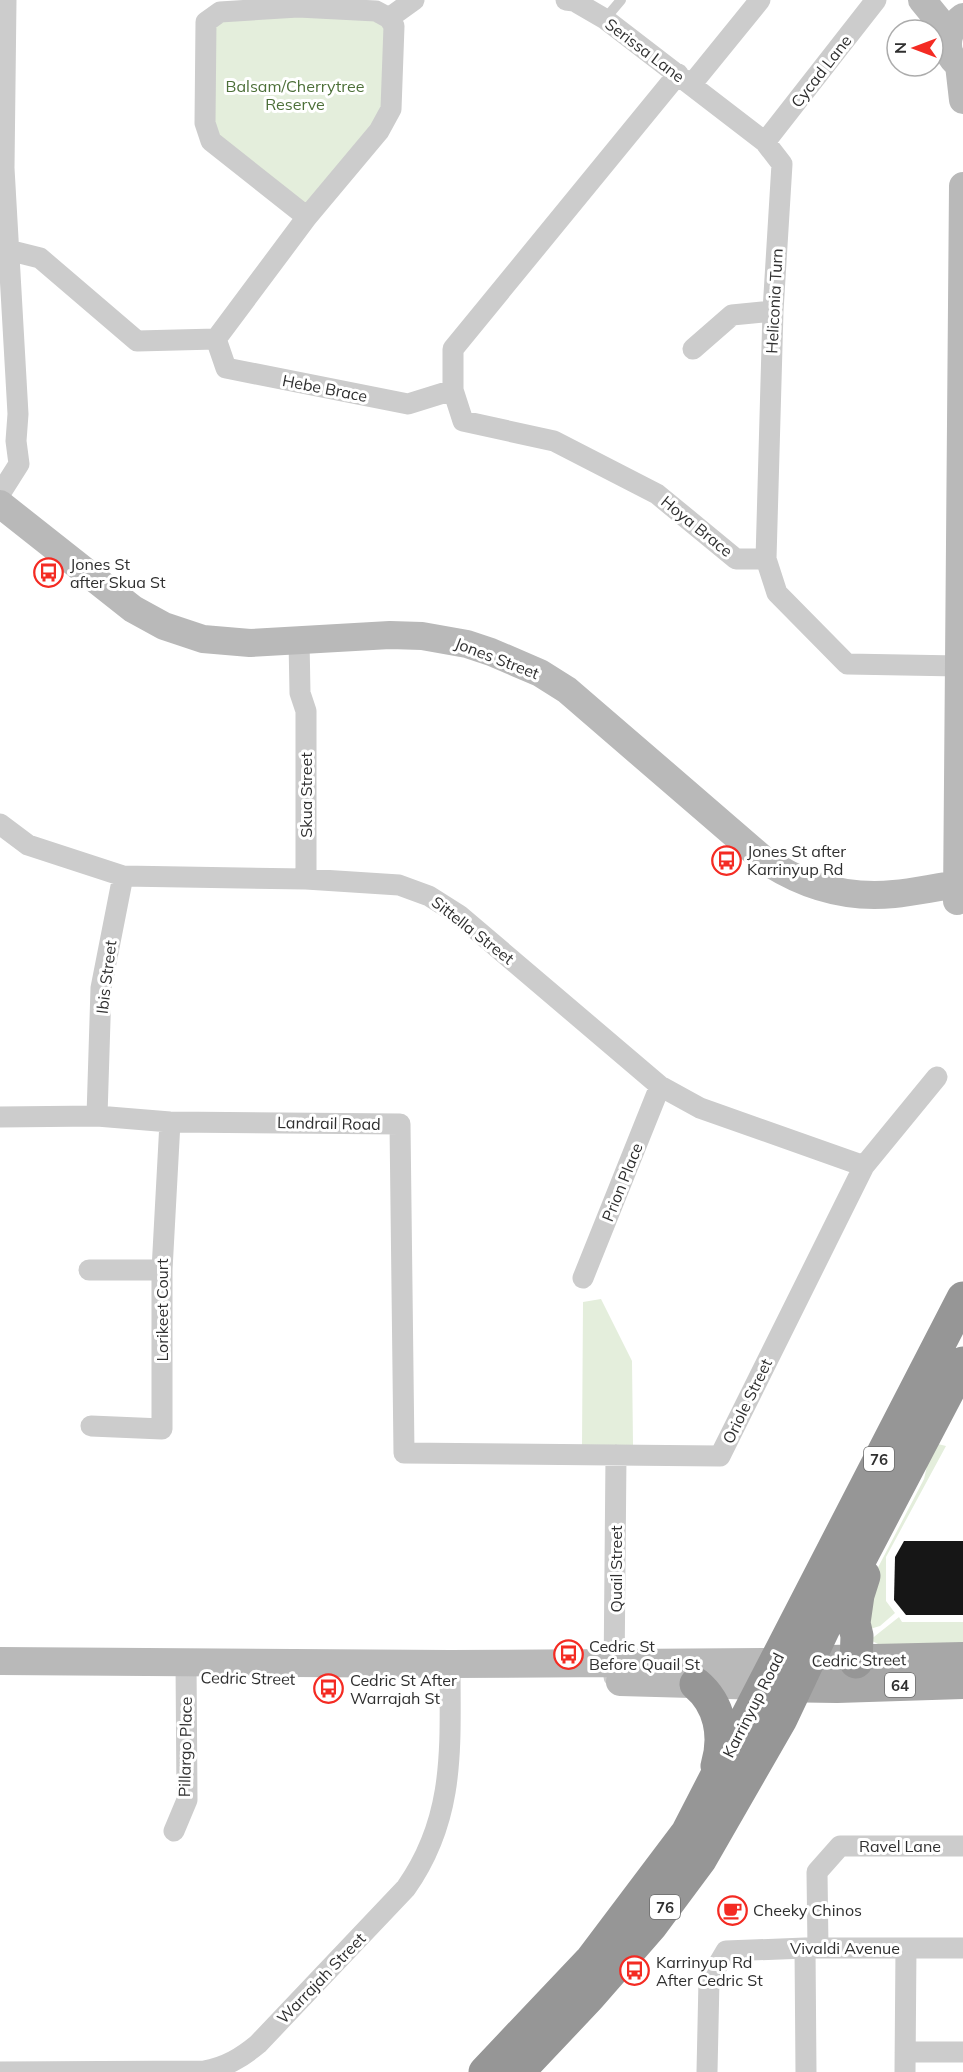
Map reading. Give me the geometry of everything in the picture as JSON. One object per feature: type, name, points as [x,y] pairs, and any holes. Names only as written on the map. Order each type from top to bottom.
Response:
[{"type":"highway","name":"Karrinyup Road","points":[[485,2072],[592,1959],[687,1833],[963,1298]]},
{"type":"highway","name":"Karrinyup Road","points":[[518,2072],[589,1997],[643,1934],[694,1868],[720,1827],[803,1674],[963,1363]]},
{"type":"highway","points":[[856,1662],[857,1636],[854,1623],[856,1607],[881,1520]]},
{"type":"highway","points":[[696,1684],[716,1708],[721,1731],[720,1757],[709,1790]]},
{"type":"main road","name":"Cedric Street","points":[[770,1674],[803,1674],[856,1662],[963,1658]]},
{"type":"main road","name":"Cedric Street","points":[[803,1674],[837,1687],[963,1683]]},
{"type":"street","points":[[0,494],[19,464],[8,445],[18,414],[2,168],[6,0]]},
{"type":"street","points":[[389,18],[414,0]]},
{"type":"street","name":"Serissa Lane","points":[[566,0],[574,1],[605,19],[685,80]]},
{"type":"street","points":[[453,390],[453,349],[685,80],[760,0]]},
{"type":"street","name":"Cycad Lane","points":[[765,142],[876,0]]},
{"type":"street","points":[[922,0],[958,21]]},
{"type":"street","points":[[948,0],[958,21]]},
{"type":"street","points":[[8,250],[40,258],[137,341],[216,339],[307,217],[380,131],[391,109],[394,26],[389,18],[376,11],[298,4],[215,6],[206,22],[205,123],[211,141],[307,217]]},
{"type":"street","points":[[958,21],[947,42],[949,52],[961,66],[963,100]]},
{"type":"street","name":"Heliconia Turn","points":[[685,80],[765,142],[782,164],[773,311],[766,559]]},
{"type":"street","points":[[960,892],[959,666],[963,186]]},
{"type":"street","points":[[693,349],[732,315],[773,311]]},
{"type":"street","name":"Hebe Brace","points":[[216,339],[226,368],[408,404],[453,390]]},
{"type":"street","name":"Hoya Brace","points":[[453,390],[463,421],[554,441],[657,494],[736,559],[766,559]]},
{"type":"street","name":"Jones Street","points":[[0,504],[133,609],[164,626],[203,639],[224,642],[359,652],[429,653],[478,665],[526,684],[568,711],[740,857],[780,886],[818,901],[870,909],[895,909],[960,892]]},
{"type":"street","name":"Jones Street","points":[[0,522],[110,609],[135,626],[161,639],[206,653],[230,656],[305,648]]},
{"type":"street","points":[[766,559],[777,593],[847,664],[959,666]]},
{"type":"street","name":"Skua Street","points":[[305,648],[313,694],[306,711],[306,879]]},
{"type":"street","name":"Sittella Street","points":[[0,824],[28,845],[123,876],[306,879],[399,885],[429,896],[459,915],[660,1086],[700,1108],[864,1166]]},
{"type":"street","name":"Ibis Street","points":[[97,1116],[101,988],[123,876]]},
{"type":"street","name":"Oriole Street","points":[[404,1453],[720,1456],[864,1166],[937,1077]]},
{"type":"street","name":"Prion Place","points":[[584,1278],[660,1086]]},
{"type":"street","name":"Landrail Road","points":[[0,1117],[97,1116],[170,1122],[400,1124],[404,1453]]},
{"type":"street","name":"Lorikeet Court","points":[[91,1426],[162,1429],[162,1270],[170,1122]]},
{"type":"street","points":[[89,1270],[162,1270]]},
{"type":"street","name":"Quail Street","points":[[615,1673],[616,1455]]},
{"type":"street","name":"Cedric Street","points":[[0,1661],[186,1669],[770,1674]]},
{"type":"street","name":"Cedric Street","points":[[0,1677],[186,1669]]},
{"type":"street","name":"Pillargo Place","points":[[174,1831],[187,1800],[186,1669]]},
{"type":"street","name":"Warrajah Street","points":[[0,2072],[204,2071],[220,2068],[233,2062],[258,2044],[406,1888],[426,1858],[437,1830],[448,1781],[450,1672]]},
{"type":"street","name":"Cedric Street","points":[[615,1673],[696,1684],[770,1674]]},
{"type":"street","name":"Ravel Lane","points":[[806,2072],[817,1872],[840,1846],[963,1846]]},
{"type":"street","points":[[906,1947],[905,2062],[963,2052]]},
{"type":"street","name":"Vivaldi Avenue","points":[[707,2072],[709,1980],[726,1951],[812,1948],[963,1948]]},
{"type":"lane","points":[[605,19],[621,0]]},
{"type":"green space","name":"Balsam/Cherrytree Reserve","points":[[220,12],[389,18],[391,109],[307,217],[211,141],[206,22]]},
{"type":"green space","points":[[601,1299],[632,1361],[633,1445],[582,1446],[583,1302]]},
{"type":"green space","points":[[938,1444],[946,1446],[886,1557],[886,1601],[895,1613],[880,1626],[863,1631],[871,1581],[924,1479],[931,1449]]},
{"type":"green space","points":[[899,1617],[902,1622],[963,1622],[963,1649],[894,1652],[870,1640]]},
{"type":"building","points":[[904,1541],[963,1541],[963,1615],[906,1615],[894,1600],[895,1557]]},
{"type":"place","name":"Jones St after Skua St","points":[[49,573]]},
{"type":"place","name":"Jones St after Karrinyup Rd","points":[[726,860]]},
{"type":"place","name":"Cedric St Before Quail St","points":[[568,1655]]},
{"type":"place","name":"Cedric St After Warrajah St","points":[[329,1689]]},
{"type":"place","name":"Cheeky Chinos","points":[[732,1910]]},
{"type":"place","name":"Karrinyup Rd After Cedric St","points":[[635,1971]]}]
